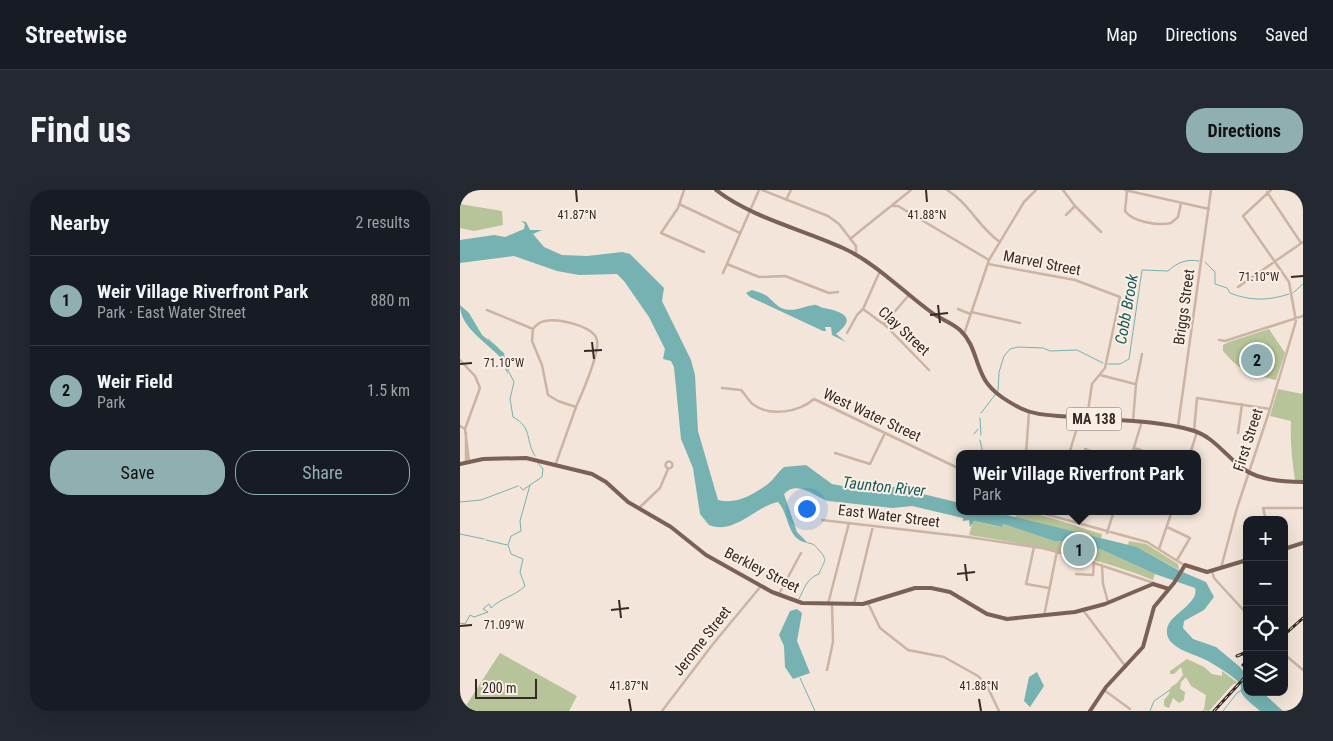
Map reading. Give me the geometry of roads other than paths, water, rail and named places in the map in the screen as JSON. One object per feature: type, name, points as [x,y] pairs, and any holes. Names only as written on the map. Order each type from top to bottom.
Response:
[{"type":"main road","name":"MA 138","points":[[716,190],[750,209],[856,254],[880,271],[909,295],[964,334],[984,378],[997,394],[1029,412],[1080,418],[1142,421],[1195,431],[1214,442],[1250,473],[1264,478],[1303,482]]},
{"type":"main road","name":"Berkley Street","points":[[460,464],[523,458],[595,475],[639,508],[671,527],[706,555],[778,595],[799,602],[830,604],[868,603],[912,589],[931,588],[950,592],[984,613],[997,617],[1044,616],[1083,610],[1157,584]]},
{"type":"main road","points":[[1288,547],[1303,543]]},
{"type":"main road","points":[[1090,711],[1104,690],[1143,647],[1152,611],[1175,582],[1185,565],[1201,571],[1212,571],[1244,561]]},
{"type":"main road","name":"East Water Street","points":[[1157,584],[1168,590]]},
{"type":"street","points":[[684,190],[679,204],[661,233],[704,252]]},
{"type":"street","points":[[723,273],[760,190],[828,216],[850,238],[857,248],[856,254]]},
{"type":"street","points":[[786,200],[791,190]]},
{"type":"street","points":[[850,238],[911,190]]},
{"type":"street","points":[[947,190],[960,199],[991,235],[1000,242]]},
{"type":"street","points":[[964,334],[988,262],[1024,202],[1036,190]]},
{"type":"street","points":[[1064,190],[1075,206],[1101,232]]},
{"type":"street","points":[[1181,204],[1178,217],[1171,223],[1163,224],[1138,220],[1132,218],[1125,211],[1126,190],[1209,209]]},
{"type":"street","name":"Briggs Street","points":[[1178,427],[1211,190]]},
{"type":"street","points":[[1238,287],[1275,261],[1302,242],[1269,191],[1243,216],[1275,261],[1291,286],[1296,318]]},
{"type":"street","points":[[679,204],[740,233]]},
{"type":"street","points":[[891,206],[898,206],[988,262]]},
{"type":"street","points":[[1066,215],[1075,206]]},
{"type":"street","name":"Marvel Street","points":[[988,262],[1075,280],[1120,297],[1104,368],[1100,375]]},
{"type":"street","points":[[727,264],[759,277],[785,276],[829,293],[838,292]]},
{"type":"street","points":[[847,333],[856,315],[863,309],[880,271]]},
{"type":"street","points":[[884,324],[909,295]]},
{"type":"street","name":"Clay Street","points":[[863,309],[884,324],[929,370]]},
{"type":"street","points":[[958,309],[1020,323]]},
{"type":"street","points":[[487,310],[533,329]]},
{"type":"street","points":[[1219,340],[1225,341],[1303,316]]},
{"type":"street","name":"First Street","points":[[1221,568],[1237,508],[1270,409],[1296,318]]},
{"type":"street","points":[[556,466],[597,346],[596,336],[586,327],[550,320],[540,322],[533,329],[532,341],[542,365],[548,395],[558,401],[576,407]]},
{"type":"street","points":[[1133,421],[1136,384],[1142,354]]},
{"type":"street","points":[[460,360],[475,376],[480,388],[465,429],[468,462]]},
{"type":"street","points":[[1087,418],[1092,384],[1100,375],[1136,384]]},
{"type":"street","name":"West Water Street","points":[[722,388],[741,390],[752,404],[770,411],[796,408],[806,405],[814,399],[956,467]]},
{"type":"street","points":[[1191,450],[1195,431],[1197,398],[1270,409]]},
{"type":"street","points":[[1238,433],[1242,404]]},
{"type":"street","points":[[1026,450],[1029,412]]},
{"type":"street","points":[[1070,450],[1080,418]]},
{"type":"street","points":[[1140,450],[1134,448],[1142,421]]},
{"type":"street","points":[[460,426],[465,429]]},
{"type":"street","points":[[835,453],[870,464],[885,433]]},
{"type":"street","points":[[639,508],[660,488],[668,469]]},
{"type":"street","points":[[1265,516],[1263,508],[1303,508]]},
{"type":"street","points":[[1046,515],[1107,533],[1145,541],[1185,565]]},
{"type":"street","points":[[1107,533],[1113,515]]},
{"type":"street","points":[[1159,549],[1171,515]]},
{"type":"street","name":"East Water Street","points":[[822,520],[968,536],[1034,547],[1094,562],[1157,584]]},
{"type":"street","points":[[827,670],[833,645],[830,604],[849,523]]},
{"type":"street","points":[[854,604],[873,526]]},
{"type":"street","points":[[1167,527],[1190,538],[1176,560]]},
{"type":"street","points":[[1034,547],[1026,584],[1050,588]]},
{"type":"street","points":[[1044,616],[1057,552]]},
{"type":"street","points":[[778,595],[801,553]]},
{"type":"street","points":[[1076,574],[1093,575],[1094,562]]},
{"type":"street","points":[[1102,565],[1103,584],[1108,602]]},
{"type":"street","points":[[1212,571],[1214,578],[1243,610]]},
{"type":"street","name":"Jerome Street","points":[[662,711],[713,644],[761,586]]},
{"type":"street","points":[[868,603],[878,626],[906,649],[915,653],[944,657],[978,676],[987,686],[999,711]]},
{"type":"street","points":[[1083,610],[1126,666]]},
{"type":"street","points":[[1288,657],[1303,670]]},
{"type":"street","points":[[1104,690],[1130,709]]},
{"type":"water","points":[[521,221],[526,222],[530,230],[542,230],[533,234],[544,247],[562,255],[587,256],[622,252],[630,254],[664,288],[662,301],[691,360],[695,375],[698,431],[718,500],[732,501],[745,498],[768,484],[784,467],[806,465],[832,484],[848,487],[894,487],[956,502],[956,515],[1007,515],[1137,547],[1178,570],[1206,582],[1214,597],[1204,610],[1184,621],[1183,628],[1193,639],[1216,647],[1240,667],[1243,671],[1243,694],[1238,681],[1208,661],[1177,647],[1168,638],[1168,625],[1191,602],[1194,597],[1195,588],[1155,574],[1100,549],[1065,541],[1054,541],[1003,524],[1002,527],[974,521],[970,527],[969,520],[963,521],[963,518],[912,506],[893,508],[828,501],[807,491],[795,488],[784,494],[797,532],[808,543],[801,541],[792,532],[782,507],[778,502],[727,526],[709,525],[700,514],[693,468],[681,439],[674,367],[671,361],[663,359],[665,349],[649,317],[624,281],[617,274],[579,275],[557,271],[514,256],[460,263],[460,240],[494,235],[505,237],[524,229],[525,224]]},
{"type":"water","points":[[752,290],[765,295],[784,309],[796,309],[815,305],[842,314],[847,320],[846,324],[836,334],[846,342],[832,335],[831,327],[825,327],[826,331],[823,331],[750,297],[746,293]]},
{"type":"water","points":[[460,305],[469,313],[482,335],[504,353],[508,375],[499,356],[468,326],[461,313]]},
{"type":"water","points":[[797,609],[802,613],[797,641],[810,673],[793,679],[785,667],[784,646],[779,635],[790,611]]},
{"type":"water","points":[[1037,672],[1044,686],[1030,707],[1024,701],[1029,677]]},
{"type":"water","points":[[1266,696],[1283,711],[1260,711],[1245,697]]},
{"type":"waterway","name":"Cobb Brook","points":[[1108,364],[1120,364],[1129,359],[1142,270],[1168,271],[1182,262],[1190,260],[1199,261]]},
{"type":"waterway","name":"Cobb Brook","points":[[1205,262],[1215,272],[1215,284],[1227,288],[1230,293],[1245,298],[1259,299],[1289,294]]},
{"type":"waterway","name":"Cobb Brook","points":[[1293,293],[1303,284]]},
{"type":"waterway","points":[[488,339],[498,348]]},
{"type":"waterway","name":"Cobb Brook","points":[[981,413],[998,391],[999,372],[1004,356],[1010,349],[1018,347],[1043,348],[1050,351],[1077,350],[1103,363]]},
{"type":"waterway","points":[[507,368],[514,382],[510,399],[513,417],[526,430],[535,456]]},
{"type":"waterway","name":"Cobb Brook","points":[[980,418],[981,435]]},
{"type":"waterway","points":[[974,434],[978,429]]},
{"type":"waterway","name":"Cobb Brook","points":[[980,440],[982,450]]},
{"type":"waterway","points":[[460,623],[465,624],[470,615],[474,617],[488,612],[483,609],[489,604],[491,608],[525,586],[520,572],[523,559],[511,554],[508,545],[511,536],[521,531],[520,521],[530,485],[542,477],[543,469],[538,463]]},
{"type":"waterway","points":[[520,487],[523,490],[530,485]]},
{"type":"waterway","points":[[460,502],[481,500],[518,486]]},
{"type":"waterway","points":[[460,534],[484,539]]},
{"type":"waterway","points":[[486,540],[507,545]]},
{"type":"waterway","points":[[799,599],[809,581],[819,574],[824,561],[823,556],[815,546],[808,543]]},
{"type":"waterway","points":[[800,678],[815,711]]},
{"type":"waterway","points":[[1150,711],[1154,701],[1170,690]]},
{"type":"waterway","points":[[1223,711],[1237,693],[1242,690]]},
{"type":"railway","points":[[1288,631],[1303,618]]},
{"type":"railway","points":[[1237,656],[1243,654]]},
{"type":"railway","points":[[1214,711],[1243,679]]},
{"type":"place","name":"Weir Field","points":[[1257,360]]},
{"type":"place","name":"Weir Village Riverfront Park","points":[[1079,550]]},
{"type":"water label","name":"Taunton River","points":[[884,486]]}]
